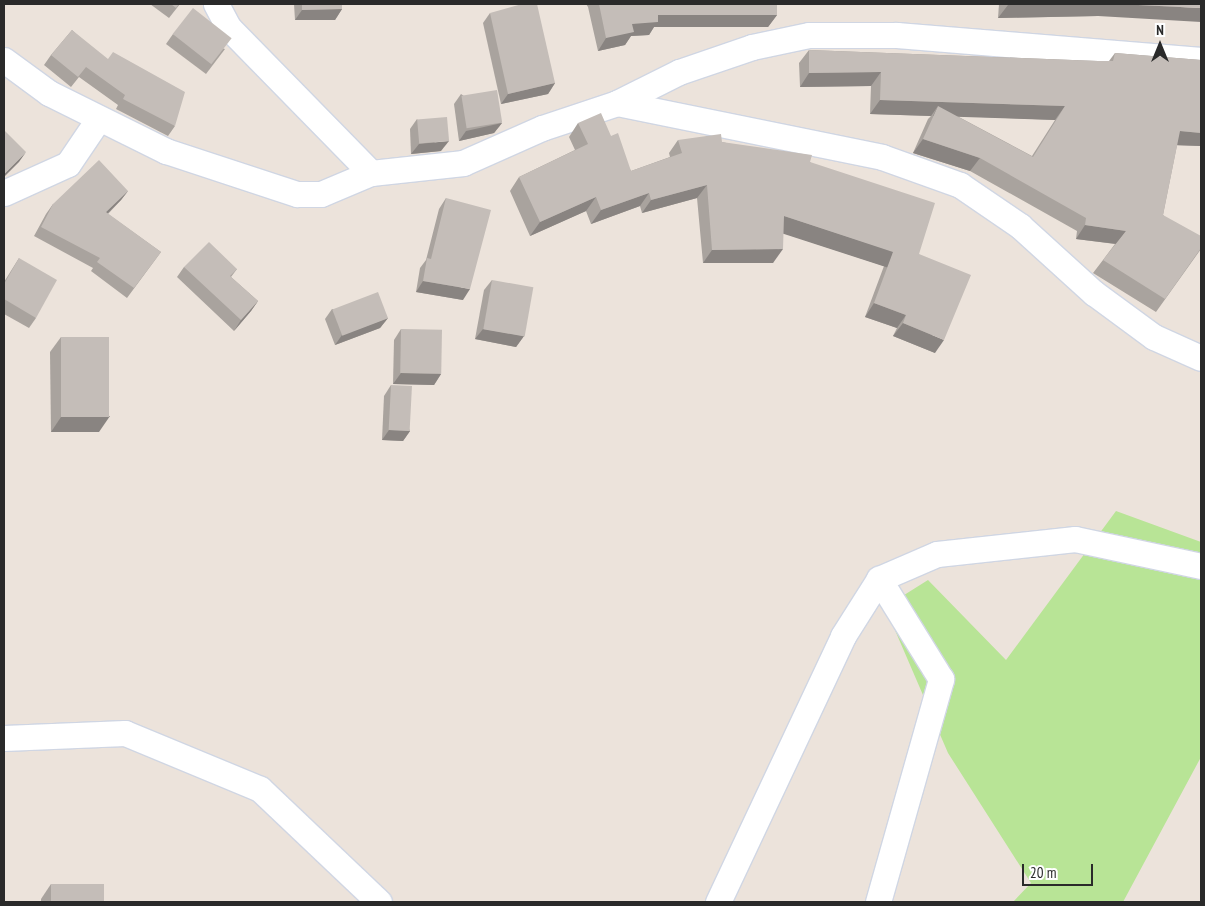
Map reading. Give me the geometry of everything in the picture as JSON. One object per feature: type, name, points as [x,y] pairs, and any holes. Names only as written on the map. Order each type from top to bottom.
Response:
[{"type":"street","points":[[216,4],[229,28],[371,173]]},
{"type":"street","points":[[4,60],[49,93],[166,151],[297,194],[321,194],[371,173],[463,163],[542,128],[617,103],[716,59],[809,35],[897,35],[1201,60]]},
{"type":"street","points":[[617,103],[882,157],[960,185],[1020,226],[1094,294],[1154,337],[1201,358]]},
{"type":"street","points":[[4,194],[68,164],[100,118]]},
{"type":"street","points":[[718,902],[843,636],[879,579],[937,554],[1074,539],[1201,566]]},
{"type":"street","points":[[878,902],[941,679],[879,579]]},
{"type":"street","points":[[4,738],[125,733],[260,789],[379,902]]},
{"type":"green space","points":[[1116,511],[1201,542],[1201,757],[1123,902],[1013,902],[1031,883],[948,753],[885,607],[928,580],[1006,660]]},
{"type":"building","points":[[171,4],[179,4],[176,8]]},
{"type":"building","points":[[302,4],[342,4],[342,9],[302,10]]},
{"type":"building","points":[[522,4],[537,4],[555,83],[508,94],[490,13]]},
{"type":"building","points":[[599,4],[777,4],[777,15],[658,15],[658,22],[632,24],[634,32],[606,38]]},
{"type":"building","points":[[1008,4],[1072,4],[1008,5]]},
{"type":"building","points":[[1117,4],[1201,4],[1201,8]]},
{"type":"building","points":[[193,8],[232,38],[211,64],[173,34]]},
{"type":"building","points":[[72,30],[108,59],[113,52],[185,92],[175,126],[123,99],[125,95],[86,67],[78,77],[51,55]]},
{"type":"building","points":[[809,50],[1098,61],[1113,61],[1115,53],[1201,60],[1201,133],[1180,131],[1163,215],[1201,236],[1201,248],[1165,299],[1103,260],[1126,231],[1085,225],[1086,218],[980,158],[923,139],[938,106],[1033,157],[1065,106],[880,100],[881,72],[809,73]]},
{"type":"building","points":[[497,90],[502,123],[467,128],[461,96]]},
{"type":"building","points":[[601,113],[611,136],[618,133],[631,171],[682,153],[678,140],[721,134],[722,142],[812,155],[810,162],[935,203],[919,254],[971,275],[944,340],[903,323],[906,315],[874,303],[893,252],[784,216],[783,249],[712,250],[707,185],[651,200],[649,193],[601,210],[596,197],[540,222],[519,177],[588,144],[578,123]]},
{"type":"building","points":[[447,117],[449,141],[419,144],[417,120]]},
{"type":"building","points":[[4,130],[26,152],[4,174]]},
{"type":"building","points":[[99,160],[128,191],[106,212],[161,252],[134,288],[97,262],[100,258],[41,227],[53,204]]},
{"type":"building","points":[[446,198],[491,210],[470,289],[423,281],[427,258],[431,259]]},
{"type":"building","points":[[209,242],[237,269],[230,276],[258,301],[241,320],[184,267]]},
{"type":"building","points":[[19,258],[57,280],[36,318],[4,299],[4,284]]},
{"type":"building","points":[[492,280],[533,287],[525,337],[483,329]]},
{"type":"building","points":[[378,292],[388,318],[342,336],[332,310]]},
{"type":"building","points":[[401,329],[442,330],[441,374],[400,373]]},
{"type":"building","points":[[61,337],[109,337],[109,417],[61,417]]},
{"type":"building","points":[[391,385],[412,386],[410,431],[389,430]]},
{"type":"building","points":[[51,884],[104,884],[104,902],[51,902]]}]
